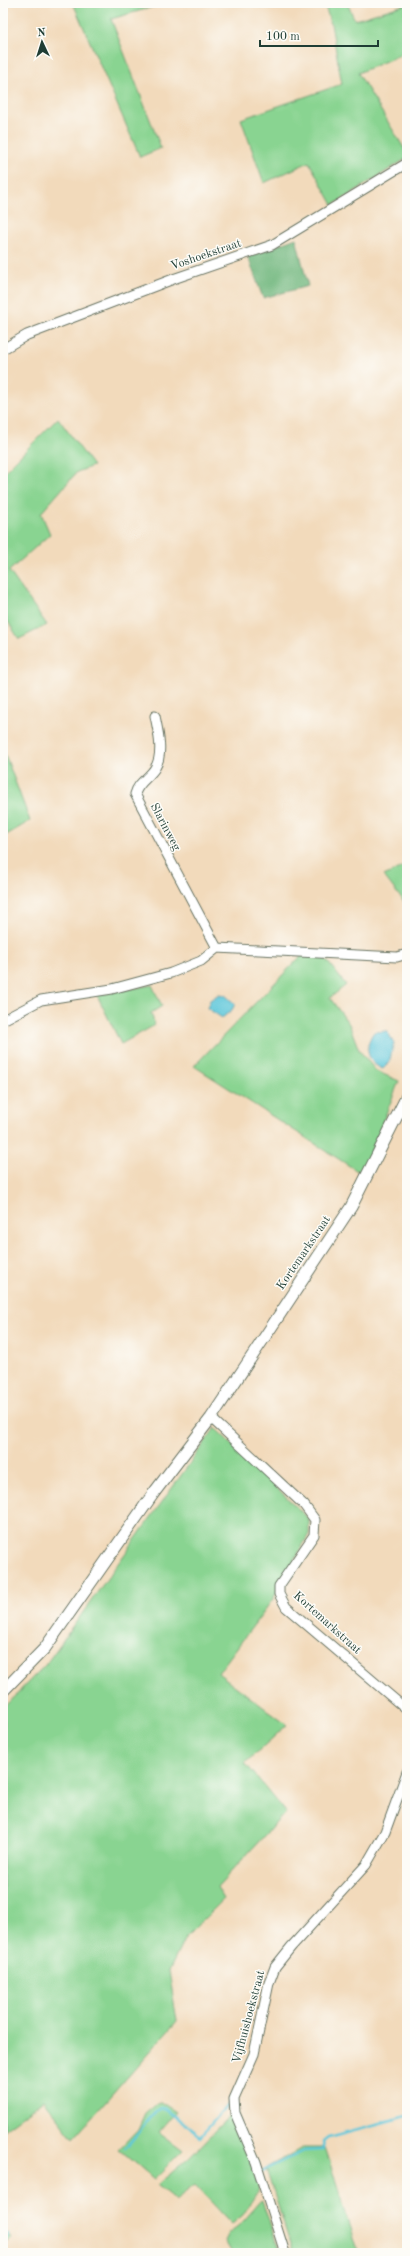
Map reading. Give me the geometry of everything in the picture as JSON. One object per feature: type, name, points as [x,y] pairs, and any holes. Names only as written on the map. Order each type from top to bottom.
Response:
[{"type":"street","name":"Voshoekstraat","points":[[3,349],[35,333],[176,278],[272,245],[407,162]]},
{"type":"street","name":"Slarinweg","points":[[155,716],[159,756],[156,768],[136,786],[135,794],[217,948]]},
{"type":"street","points":[[3,1020],[42,1000],[112,989],[171,973],[201,961],[217,948],[389,957],[407,954]]},
{"type":"street","name":"Kortemarkstraat","points":[[3,1691],[44,1648],[153,1494],[211,1418],[351,1208],[407,1096]]},
{"type":"street","name":"Kortemarkstraat","points":[[211,1418],[304,1505],[315,1520],[314,1535],[279,1586],[280,1594],[286,1607],[407,1710]]},
{"type":"street","name":"Vijfhuishoekstraat","points":[[286,2253],[256,2162],[235,2113],[234,2099],[254,2054],[269,1983],[275,1967],[291,1947],[366,1865],[385,1832],[407,1772]]},
{"type":"green space","points":[[73,3],[167,3],[111,19],[161,148],[140,157]]},
{"type":"green space","points":[[324,3],[347,3],[355,20],[407,4],[407,52],[358,73],[407,153],[407,158],[333,205],[309,162],[264,183],[241,119],[342,84],[331,24]]},
{"type":"green space","points":[[296,238],[308,286],[263,298],[248,257]]},
{"type":"green space","points":[[58,418],[93,466],[77,472],[41,513],[50,534],[9,571],[47,625],[19,639],[3,614],[3,473]]},
{"type":"green space","points":[[3,749],[30,821],[3,837]]},
{"type":"green space","points":[[402,867],[407,872],[407,906],[384,876]]},
{"type":"green space","points":[[301,956],[324,957],[346,985],[330,998],[349,1024],[359,1050],[376,1071],[399,1081],[362,1174],[194,1066]]},
{"type":"green space","points":[[152,985],[162,1006],[151,1013],[155,1025],[121,1044],[97,995]]},
{"type":"green space","points":[[215,1428],[309,1519],[309,1534],[273,1599],[218,1673],[287,1725],[245,1763],[286,1812],[217,1887],[224,1899],[185,1938],[169,1971],[177,2021],[74,2138],[44,2100],[3,2130],[3,1708],[46,1664]]},
{"type":"green space","points":[[159,2101],[176,2112],[159,2132],[183,2150],[154,2179],[119,2149],[138,2129],[145,2113]]},
{"type":"green space","points":[[231,2115],[243,2139],[259,2189],[243,2215],[232,2224],[195,2185],[175,2200],[157,2185],[190,2157]]},
{"type":"green space","points":[[302,2148],[325,2148],[359,2253],[293,2253],[266,2168]]},
{"type":"green space","points":[[262,2200],[280,2253],[232,2253],[225,2241],[229,2233],[239,2226]]},
{"type":"green space","points":[[3,2228],[11,2239],[3,2247]]},
{"type":"water","points":[[219,994],[225,995],[235,1004],[232,1010],[222,1018],[207,1008],[210,1000]]},
{"type":"water","points":[[387,1031],[394,1043],[389,1063],[383,1069],[373,1063],[368,1053],[368,1048],[374,1032]]},
{"type":"waterway","points":[[125,2148],[149,2118],[162,2107],[201,2136],[231,2101]]},
{"type":"waterway","points":[[262,2171],[303,2151],[324,2150],[323,2141],[328,2137],[407,2116]]},
{"type":"waterway","points":[[3,2242],[8,2235]]}]
